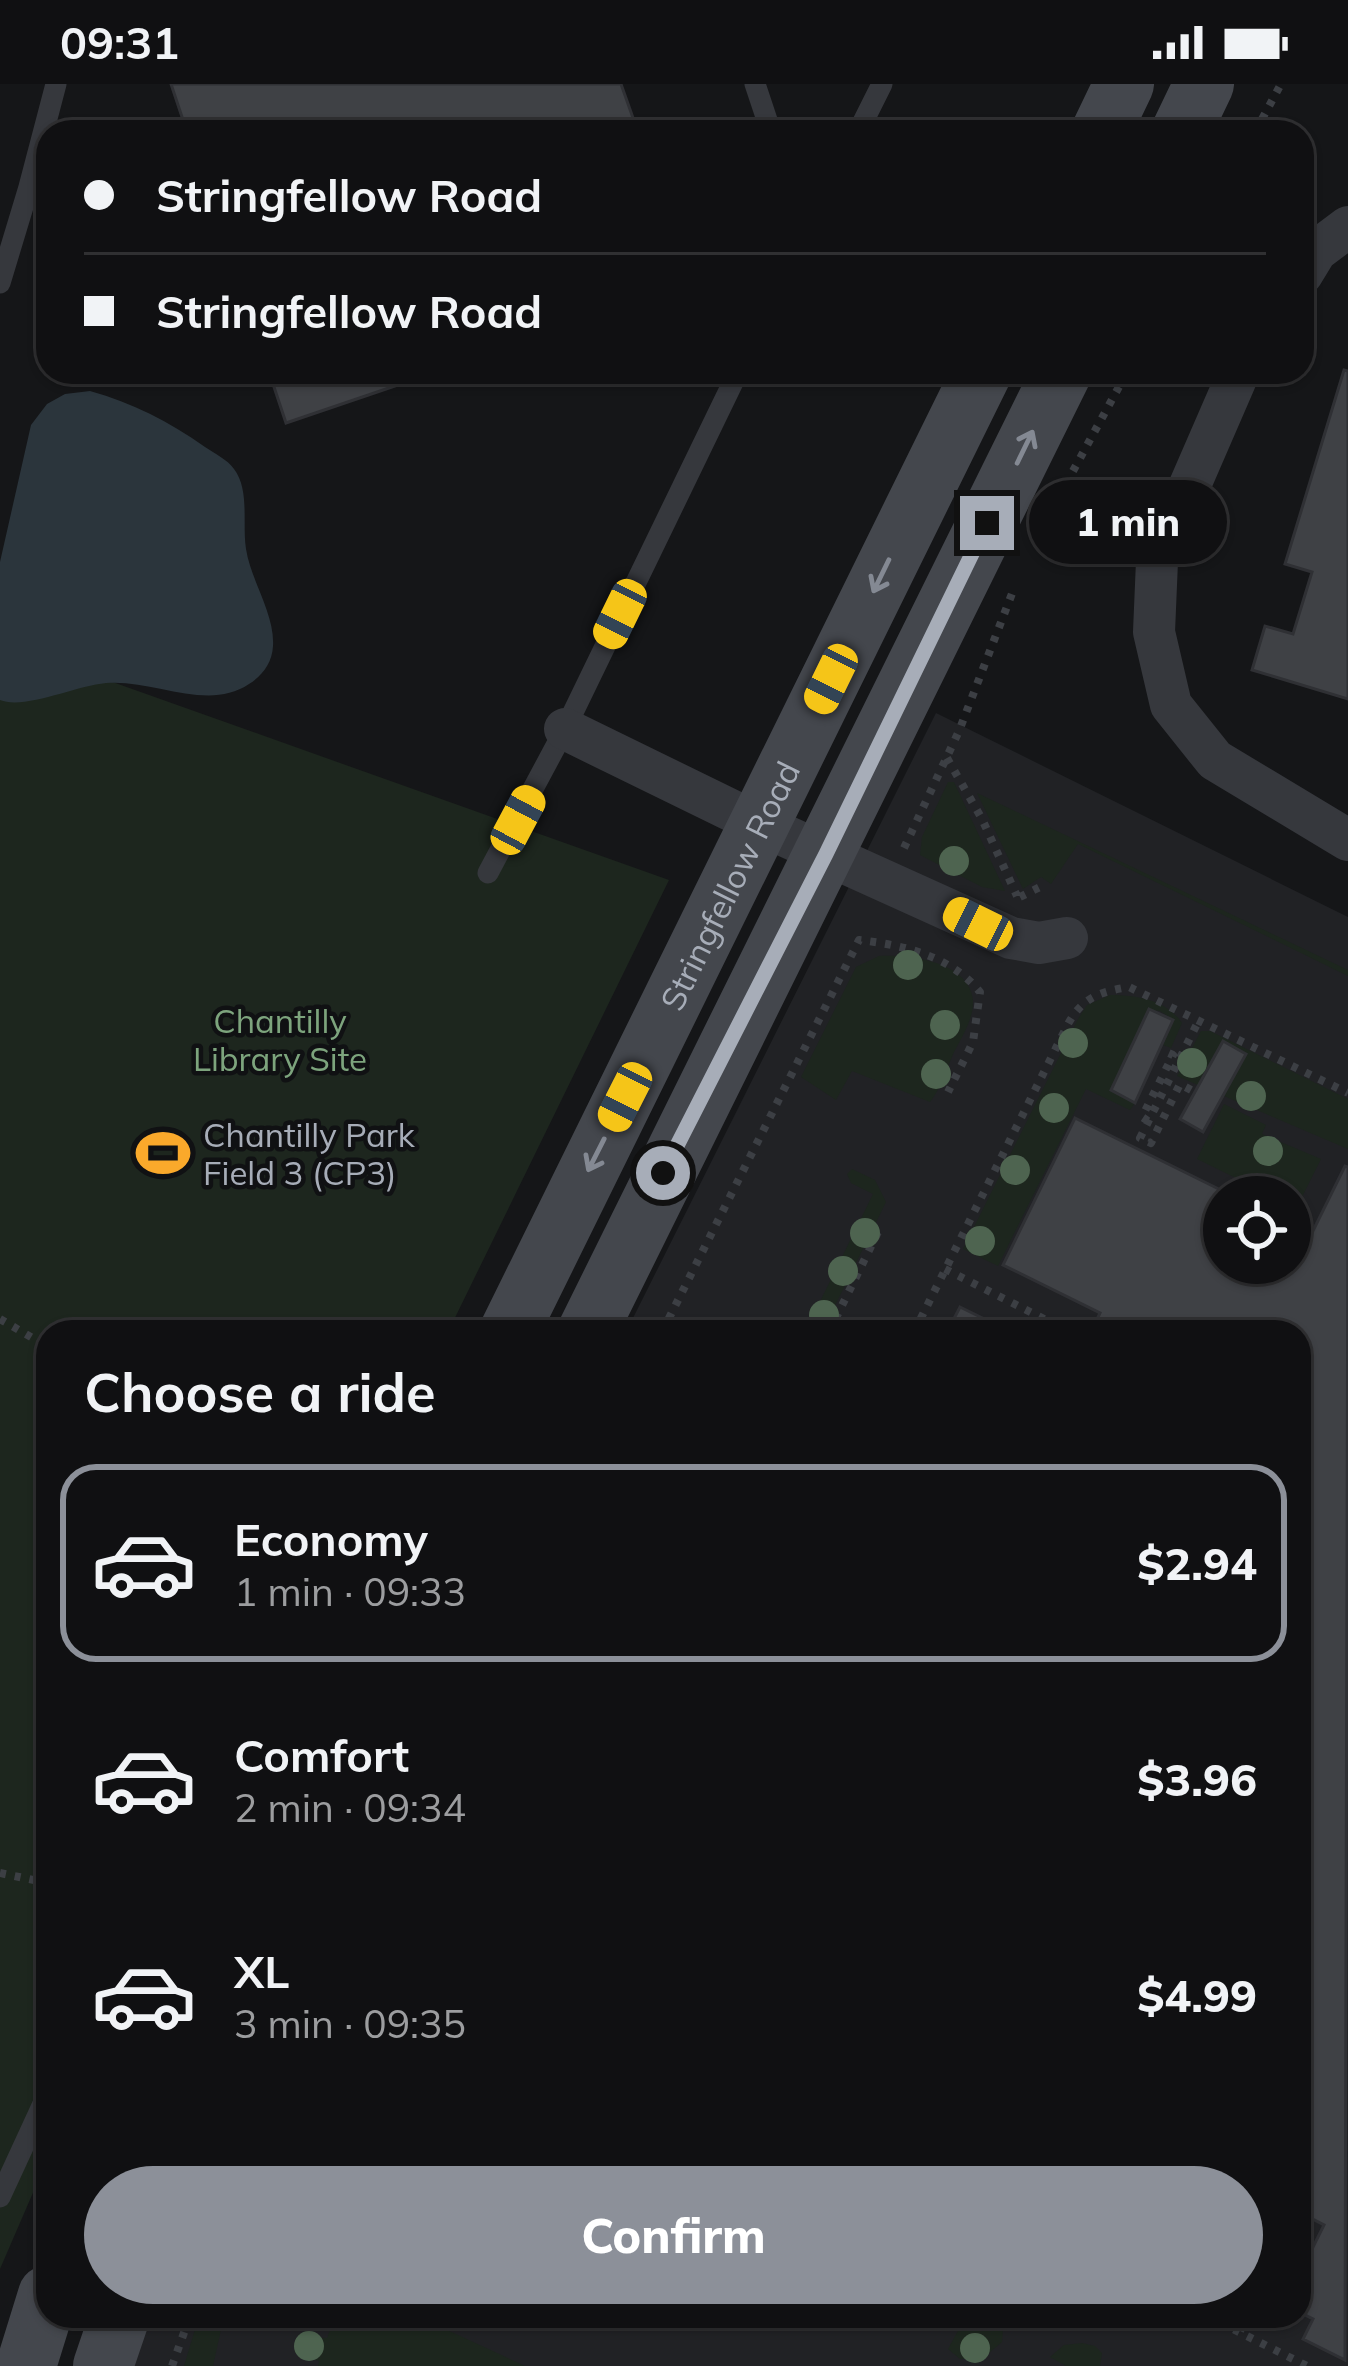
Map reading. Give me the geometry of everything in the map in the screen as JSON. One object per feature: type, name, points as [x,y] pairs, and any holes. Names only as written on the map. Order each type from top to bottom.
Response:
[{"type":"main road","points":[[1107,120],[1124,84]]},
{"type":"main road","points":[[1187,120],[1204,84]]},
{"type":"main road","name":"Stringfellow Road","points":[[515,1320],[976,384]]},
{"type":"main road","points":[[593,1320],[1057,384]]},
{"type":"main road","points":[[26,2366],[38,2328]]},
{"type":"main road","points":[[103,2366],[116,2328]]},
{"type":"street","points":[[1314,254],[1348,227]]},
{"type":"street","points":[[1234,384],[1157,561],[1154,632],[1172,705],[1215,760],[1348,839]]},
{"type":"street","points":[[565,729],[760,825],[1011,938],[1039,943],[1067,938]]},
{"type":"lane","points":[[50,120],[56,84]]},
{"type":"lane","points":[[755,84],[768,120]]},
{"type":"lane","points":[[864,120],[882,84]]},
{"type":"lane","points":[[0,283],[36,198]]},
{"type":"lane","points":[[488,873],[565,729],[733,384]]},
{"type":"lane","points":[[0,2197],[36,2119]]},
{"type":"path","points":[[1262,120],[1281,84]]},
{"type":"path","points":[[1068,481],[1121,384]]},
{"type":"path","points":[[921,862],[902,852],[947,758],[1018,579]]},
{"type":"path","points":[[947,758],[1020,897]]},
{"type":"path","points":[[999,894],[1020,897],[1042,886]]},
{"type":"path","points":[[668,1320],[859,940],[897,944],[952,966],[964,972],[980,992],[973,1042],[949,1092]]},
{"type":"path","points":[[920,1320],[1078,1006],[1096,993],[1129,986],[1348,1093]]},
{"type":"path","points":[[1191,1090],[1180,1084],[1150,1143],[1137,1143],[1199,1020]]},
{"type":"path","points":[[1148,1121],[1142,1117],[1173,1055],[1164,1051]]},
{"type":"path","points":[[835,1320],[879,1230]]},
{"type":"path","points":[[945,1269],[1046,1320]]},
{"type":"path","points":[[0,1319],[36,1340]]},
{"type":"path","points":[[0,1874],[36,1881]]},
{"type":"path","points":[[172,2366],[186,2328]]},
{"type":"path","points":[[1233,2328],[1307,2366]]},
{"type":"shaded area","points":[[90,391],[136,407],[177,429],[225,460],[239,477],[246,549],[273,634],[269,663],[249,684],[233,692],[198,695],[106,683],[36,700],[0,700],[0,562],[31,425],[47,404],[65,394]]},
{"type":"shaded area","points":[[936,713],[1348,917],[1348,2366],[121,2366],[135,2328],[1311,2328],[1311,1320],[632,1320]]},
{"type":"green space","name":"Chantilly Library Site","points":[[0,642],[669,880],[454,1320],[36,1320],[36,2186],[0,2269]]},
{"type":"green space","points":[[948,782],[954,782],[1005,891],[982,887],[920,855],[922,837]]},
{"type":"green space","points":[[977,793],[1348,970],[1348,976],[1078,844],[1051,884],[1041,877],[1023,889]]},
{"type":"green space","points":[[879,956],[935,963],[961,976],[969,987],[973,1000],[970,1020],[930,1102],[852,1071],[836,1100],[801,1077],[856,967]]},
{"type":"green space","points":[[1110,995],[1150,1000],[1176,1015],[1182,1023],[1171,1048],[1163,1045],[1174,1020],[1149,1010],[1111,1090],[1135,1103],[1130,1110],[1086,1089],[998,1266],[963,1249],[1078,1019],[1087,1005]]},
{"type":"green space","points":[[1201,1031],[1210,1031],[1348,1099],[1348,1149],[1177,1076]]},
{"type":"green space","points":[[1224,1104],[1266,1125],[1262,1134],[1321,1159],[1311,1179],[1232,1176],[1197,1159]]},
{"type":"green space","points":[[852,1169],[875,1180],[886,1202],[828,1320],[811,1320],[873,1194],[851,1183],[847,1174]]},
{"type":"green space","points":[[195,2328],[221,2328],[213,2366],[184,2366]]},
{"type":"green space","points":[[331,2328],[443,2328],[525,2366],[318,2366],[319,2361],[295,2353],[300,2337],[327,2338]]},
{"type":"green space","points":[[959,2328],[1003,2328],[1002,2342],[982,2359],[960,2359],[948,2349]]},
{"type":"green space","points":[[1082,2343],[1102,2353],[1100,2366],[1066,2366],[1050,2357],[1064,2345]]},
{"type":"building","points":[[171,84],[621,84],[634,120],[183,120]]},
{"type":"building","points":[[1344,370],[1348,371],[1348,699],[1252,670],[1265,626],[1293,634],[1312,572],[1285,564]]},
{"type":"building","points":[[273,384],[401,384],[286,423]]},
{"type":"building","points":[[1149,1009],[1173,1020],[1135,1103],[1111,1090]]},
{"type":"building","points":[[1223,1041],[1246,1054],[1203,1132],[1180,1119]]},
{"type":"building","points":[[1075,1118],[1203,1181],[1203,1284],[1311,1284],[1311,1235],[1348,1167],[1345,2360],[1303,2339],[1313,2319],[1311,2251],[1324,2225],[1311,2218],[1311,1320],[1097,1320],[1100,1313],[1003,1265]]},
{"type":"building","points":[[960,1307],[987,1320],[953,1320]]},
{"type":"place","name":"Chantilly Park Field 3 (CP3)","points":[[163,1153]]},
{"type":"route","points":[[663,1173],[987,523]]}]
